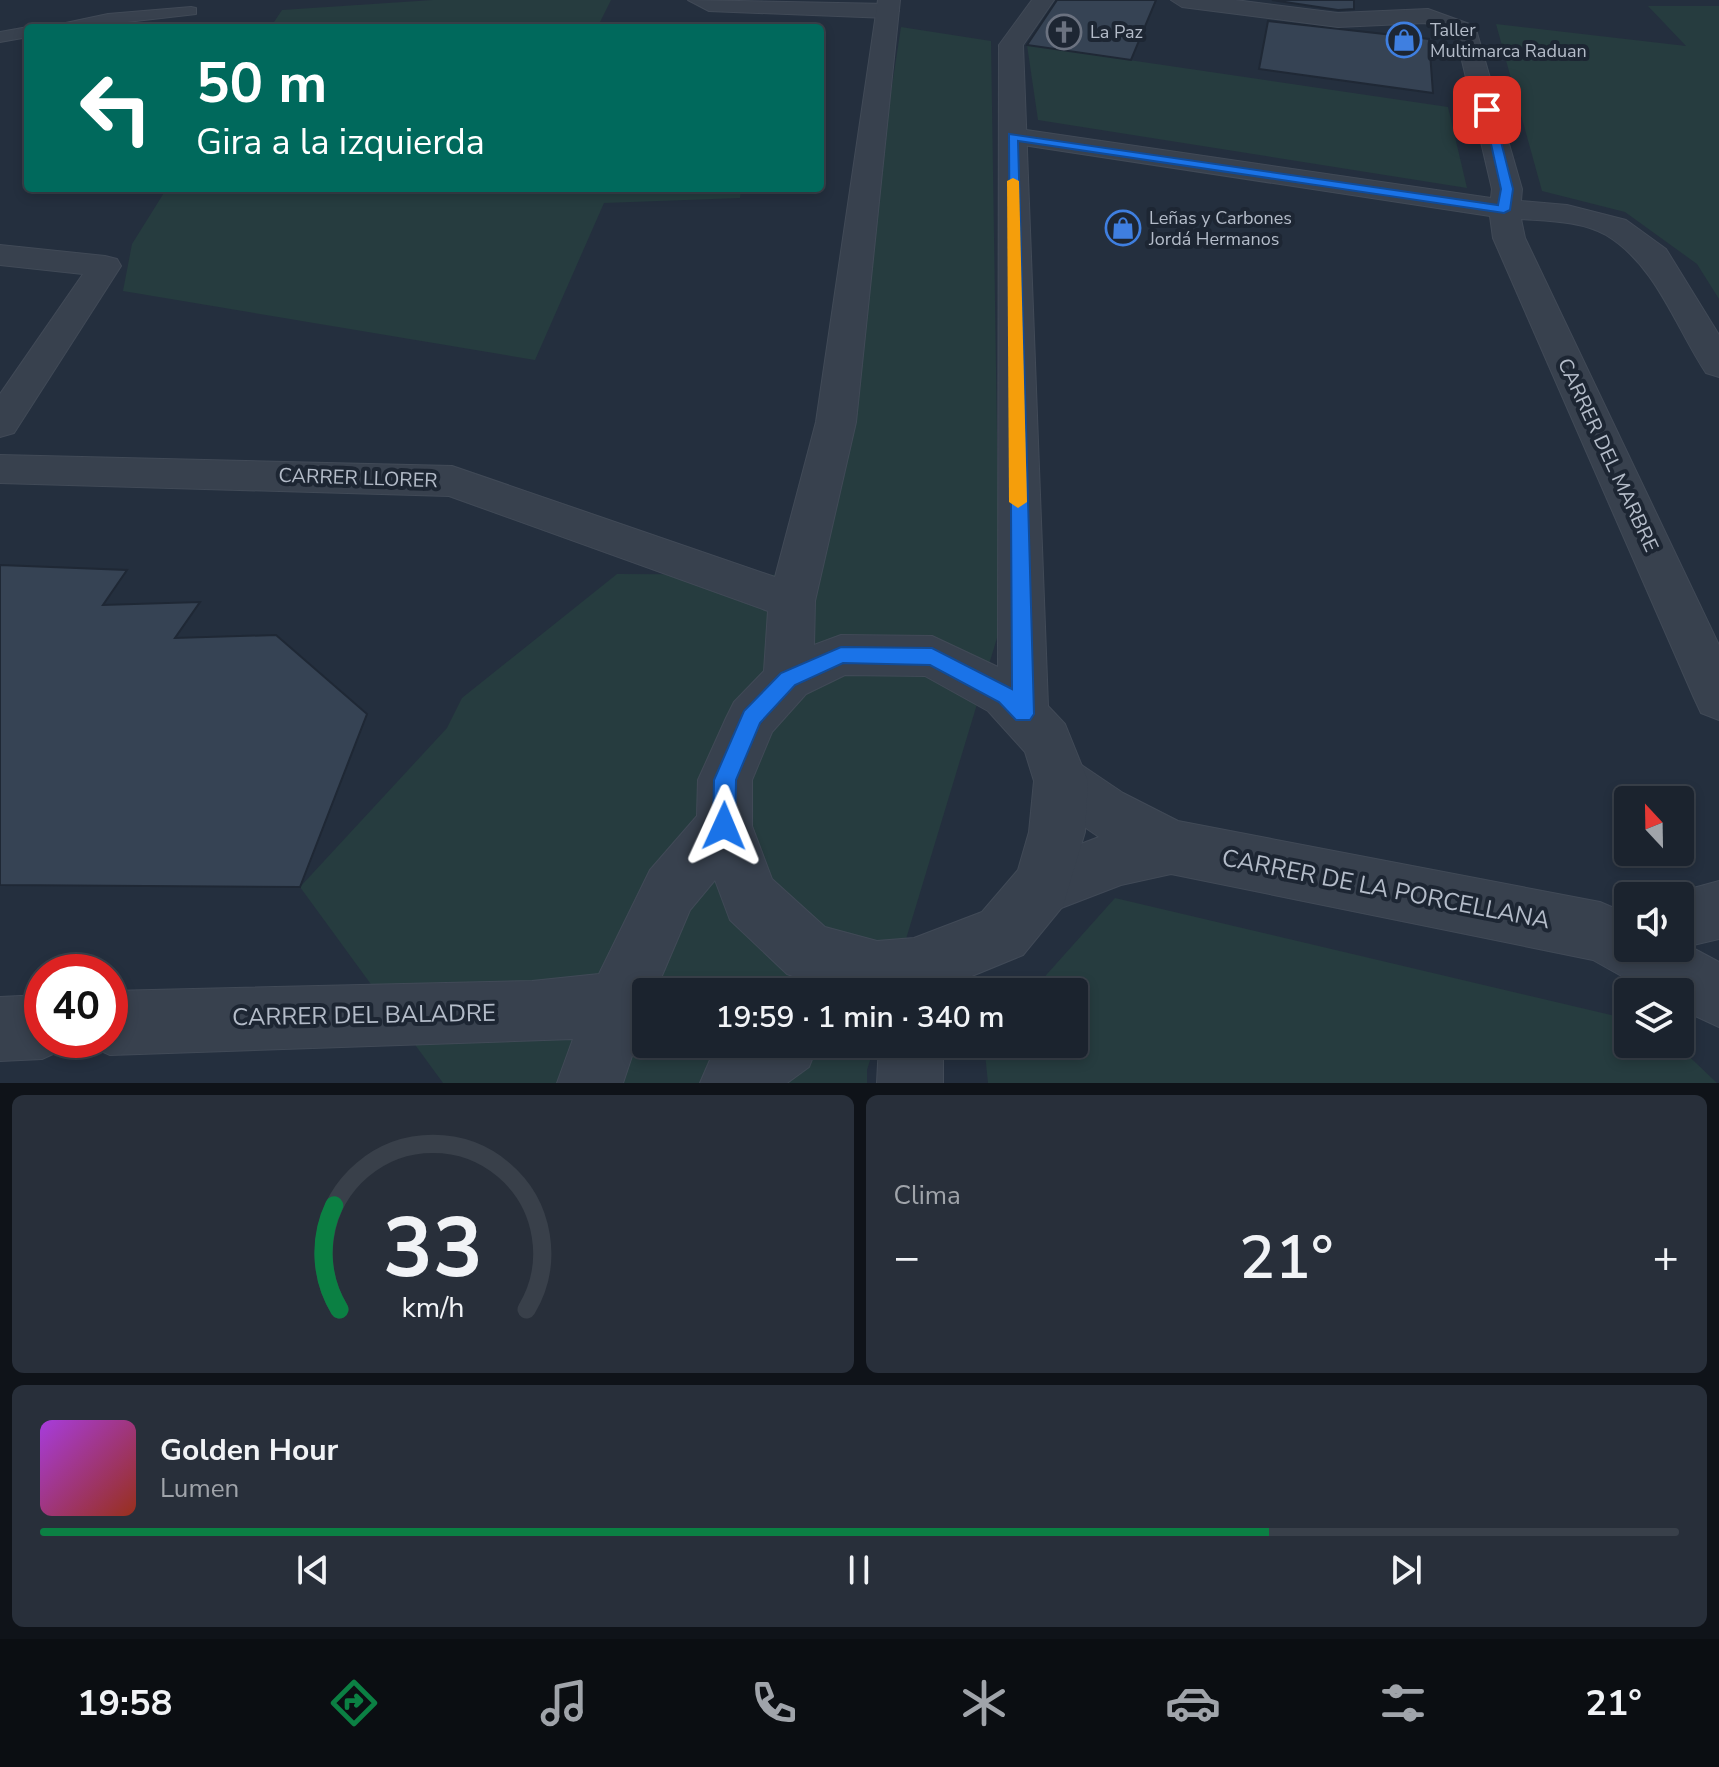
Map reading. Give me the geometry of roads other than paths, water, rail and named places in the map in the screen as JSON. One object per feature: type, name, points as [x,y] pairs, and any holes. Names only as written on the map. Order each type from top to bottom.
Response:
[{"type":"street","points":[[699,0],[709,4],[889,6],[836,422],[792,601],[788,679]]},
{"type":"street","points":[[1023,714],[1011,45],[1043,0]]},
{"type":"street","points":[[1182,0],[1338,20],[1428,16]]},
{"type":"street","points":[[1403,0],[1428,16]]},
{"type":"street","name":"CARRER DEL MARBRE","points":[[1428,16],[1467,31],[1507,189],[1504,210],[1509,238],[1719,698]]},
{"type":"street","points":[[1013,136],[1504,210],[1567,214],[1615,227],[1654,256],[1719,365]]},
{"type":"street","points":[[0,255],[105,266],[0,424]]},
{"type":"street","name":"CARRER LLORER","points":[[0,469],[452,481],[792,601]]},
{"type":"street","points":[[880,978],[808,953],[751,899],[724,826],[725,780],[752,718],[788,679],[841,655],[932,656],[1006,696],[1047,740],[1061,781],[1057,832],[1043,886],[1002,934],[896,978]]},
{"type":"street","name":"CARRER DE LA PORCELLANA","points":[[1061,781],[1104,811],[1171,847],[1614,936]]},
{"type":"street","points":[[590,1083],[618,1004],[670,890],[724,826]]},
{"type":"street","name":"CARRER DE LA PORCELLANA","points":[[1043,886],[1121,857],[1171,847]]},
{"type":"street","points":[[1694,916],[1719,910]]},
{"type":"street","name":"CARRER DE LA PORCELLANA","points":[[1662,962],[1719,996]]},
{"type":"street","name":"CARRER DEL BALADRE","points":[[128,1023],[532,1012],[618,1004]]},
{"type":"street","points":[[0,1029],[24,1028]]},
{"type":"street","points":[[733,1083],[767,1058]]},
{"type":"street","points":[[910,1083],[911,1058]]},
{"type":"lane","points":[[73,24],[191,11]]},
{"type":"lane","points":[[0,37],[24,33]]},
{"type":"place","name":"La Paz","points":[[1064,32]]},
{"type":"place","name":"Taller Multimarca Raduan","points":[[1404,40]]},
{"type":"place","name":"Leñas y Carbones Jordá Hermanos","points":[[1123,228]]}]
